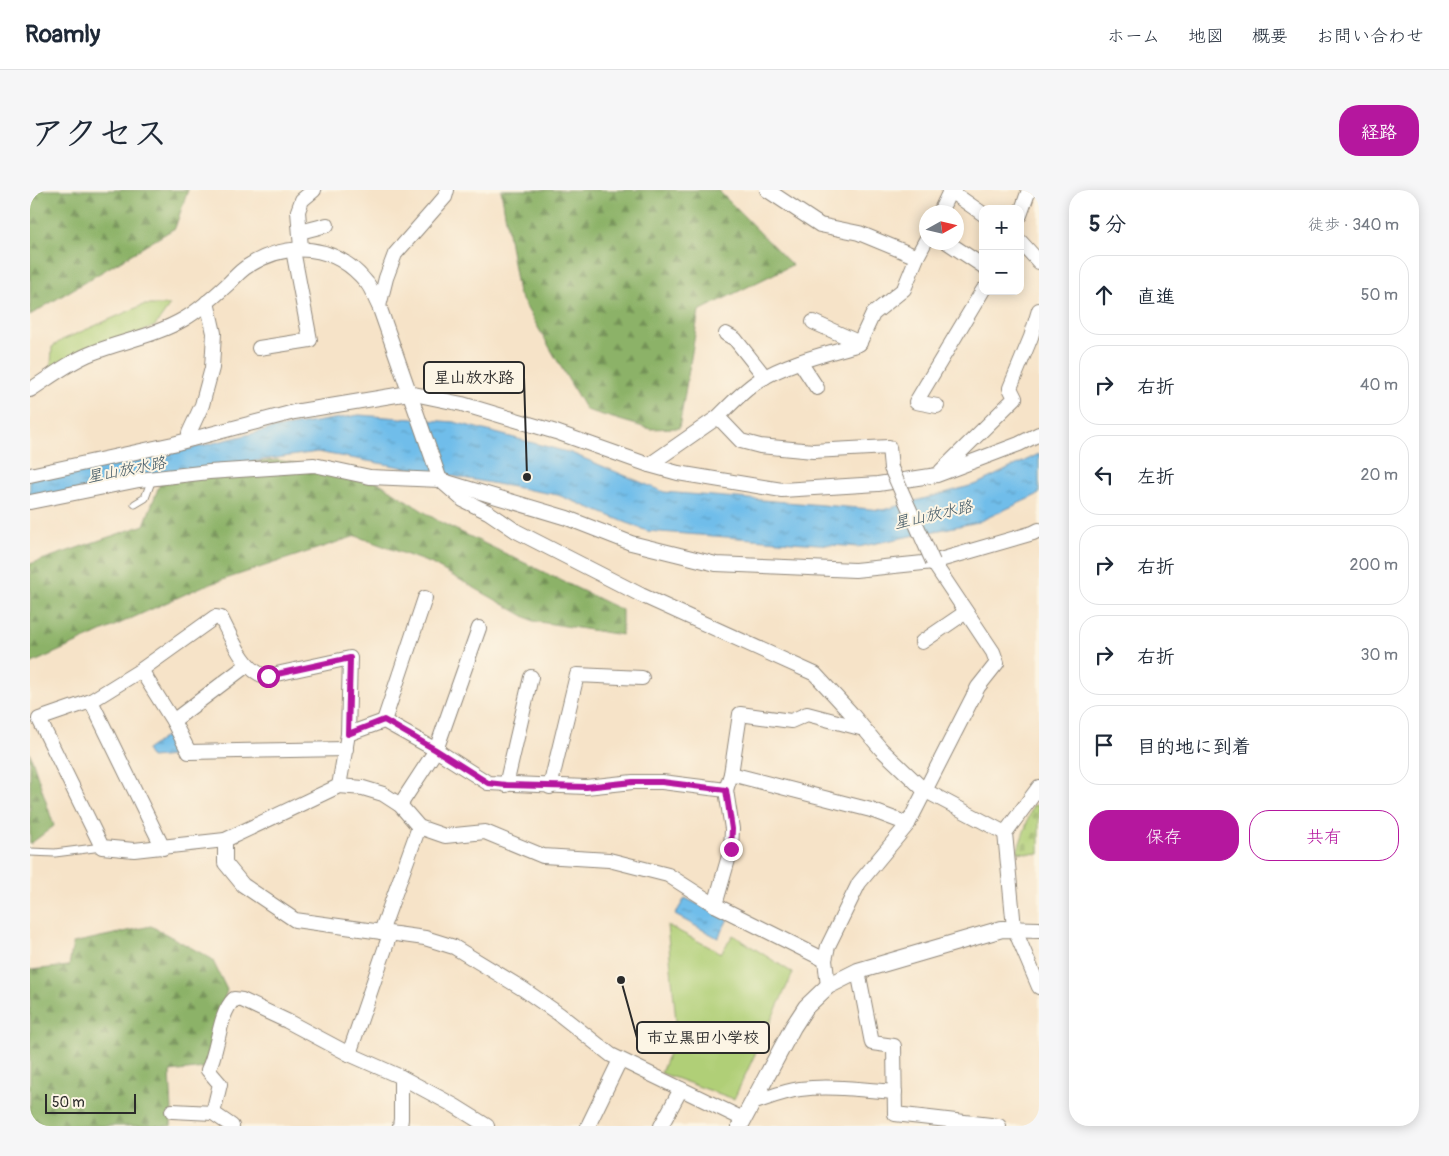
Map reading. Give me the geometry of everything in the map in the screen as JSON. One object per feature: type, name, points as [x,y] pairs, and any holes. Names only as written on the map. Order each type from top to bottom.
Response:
[{"type":"street","points":[[259,348],[310,340],[297,249],[300,232],[298,211],[302,200],[313,190]]},
{"type":"street","points":[[379,306],[386,278],[396,254],[446,197],[447,190]]},
{"type":"street","points":[[767,190],[820,225],[859,232],[917,257]]},
{"type":"street","points":[[1024,205],[1029,190]]},
{"type":"street","points":[[943,205],[950,191],[979,211]]},
{"type":"street","points":[[300,232],[327,225]]},
{"type":"street","points":[[1024,245],[1039,262]]},
{"type":"street","points":[[30,390],[68,365],[92,353],[157,332],[184,319],[207,302],[247,266],[281,251],[297,249],[316,251],[343,262],[368,284],[379,306],[440,480],[463,500],[488,512],[524,535],[641,595],[815,674],[852,713],[881,749],[924,790],[1005,834]]},
{"type":"street","points":[[649,465],[718,417],[746,390],[765,377],[800,362],[860,343],[874,314],[904,289],[921,250]]},
{"type":"street","points":[[959,250],[979,263]]},
{"type":"street","points":[[937,406],[916,402],[980,295]]},
{"type":"street","points":[[191,439],[189,433],[202,405],[212,368],[214,333],[207,302]]},
{"type":"street","points":[[937,475],[1015,398],[1010,388],[1032,337],[1039,310]]},
{"type":"street","points":[[812,322],[860,343]]},
{"type":"street","points":[[726,334],[735,339],[765,377]]},
{"type":"street","points":[[800,362],[817,388]]},
{"type":"street","points":[[30,475],[191,439],[294,412],[409,393],[462,404],[556,432],[649,465],[678,473],[782,490],[878,484],[937,475],[1019,444],[1039,434]]},
{"type":"street","points":[[718,417],[742,441],[760,446],[813,451],[889,447],[891,468],[932,562],[993,652],[997,663],[978,688],[908,824],[859,883],[828,946],[825,960],[828,986]]},
{"type":"street","points":[[30,502],[152,479],[209,472],[314,465],[370,477],[440,480],[567,518],[631,543],[716,564],[854,570],[932,562],[1039,530]]},
{"type":"street","points":[[384,720],[425,598]]},
{"type":"street","points":[[922,642],[966,612]]},
{"type":"street","points":[[339,786],[348,734],[350,658],[262,676],[247,665],[221,618],[215,617],[141,670],[91,701],[39,719],[102,847],[134,850],[226,840],[339,786],[363,788],[383,794],[400,805],[419,827],[445,836],[485,832],[543,856],[609,860],[668,875],[715,905],[825,960]]},
{"type":"street","points":[[400,805],[436,750],[480,628]]},
{"type":"street","points":[[173,721],[247,665]]},
{"type":"street","points":[[141,670],[173,721],[189,752],[346,749]]},
{"type":"street","points":[[550,787],[577,675],[642,678]]},
{"type":"street","points":[[506,785],[531,677]]},
{"type":"street","points":[[91,701],[163,848]]},
{"type":"street","points":[[715,905],[722,875],[731,849],[732,829],[726,790],[731,774],[740,714],[792,721],[807,714],[864,729]]},
{"type":"street","points":[[348,734],[384,720]]},
{"type":"street","points":[[384,720],[488,783],[586,787],[633,782],[662,782],[726,790]]},
{"type":"street","points":[[731,774],[871,810],[908,824]]},
{"type":"street","points":[[1039,787],[1005,834],[1014,928],[1039,988]]},
{"type":"street","points":[[349,1054],[419,827]]},
{"type":"street","points":[[226,840],[225,863],[243,885],[295,920],[425,938],[454,947],[530,994],[611,1055],[681,1089],[741,1123],[793,1027],[806,1007],[828,986],[858,971],[1002,929],[1039,930]]},
{"type":"street","points":[[858,971],[872,1043],[894,1046],[895,1114],[999,1126]]},
{"type":"street","points":[[213,1113],[220,1084],[208,1070],[214,1059],[227,1006],[234,999],[242,1000],[287,1020],[349,1054],[401,1077],[455,1106],[487,1126]]},
{"type":"street","points":[[588,1126],[620,1060]]},
{"type":"street","points":[[400,1126],[401,1077]]},
{"type":"street","points":[[752,1104],[781,1093],[800,1089],[817,1088],[895,1092]]},
{"type":"street","points":[[661,1126],[681,1089]]},
{"type":"street","points":[[172,1111],[213,1113],[232,1126]]},
{"type":"lane","points":[[135,504],[145,498],[152,479]]},
{"type":"lane","points":[[30,852],[55,853],[102,847]]},
{"type":"green space","points":[[30,190],[188,190],[175,228],[30,315]]},
{"type":"green space","points":[[501,190],[718,190],[792,265],[699,311],[679,428],[650,429],[586,410],[518,293]]},
{"type":"green space","points":[[143,305],[170,305],[155,326],[47,374],[51,366],[52,347],[62,340]]},
{"type":"green space","points":[[277,460],[370,477],[440,522],[622,610],[622,635],[533,621],[432,564],[356,536],[201,587],[30,664],[30,564],[144,525],[164,473]]},
{"type":"green space","points":[[30,753],[54,826],[30,844]]},
{"type":"green space","points":[[1033,805],[1039,806],[1039,854],[1017,852]]},
{"type":"green space","points":[[667,925],[721,953],[733,935],[793,973],[734,1099],[661,1073],[677,1032]]},
{"type":"green space","points":[[151,926],[212,959],[227,990],[204,1068],[170,1072],[171,1126],[30,1126],[30,970],[69,966],[73,943]]},
{"type":"water","points":[[359,415],[454,422],[571,453],[664,492],[883,510],[977,484],[1039,454],[1039,494],[978,522],[858,547],[647,531],[558,495],[317,452],[207,468],[30,498],[30,479],[152,458],[271,429]]},
{"type":"water","points":[[171,733],[184,755],[151,758],[146,750]]},
{"type":"water","points":[[685,898],[728,919],[718,938],[675,915]]},
{"type":"place","name":"星山放水路","points":[[527,477]]},
{"type":"place","name":"市立黒田小学校","points":[[621,980]]},
{"type":"route","points":[[268,676],[350,658],[348,734],[384,720],[488,783],[586,787],[633,782],[662,782],[726,790],[732,829],[731,849]]}]
